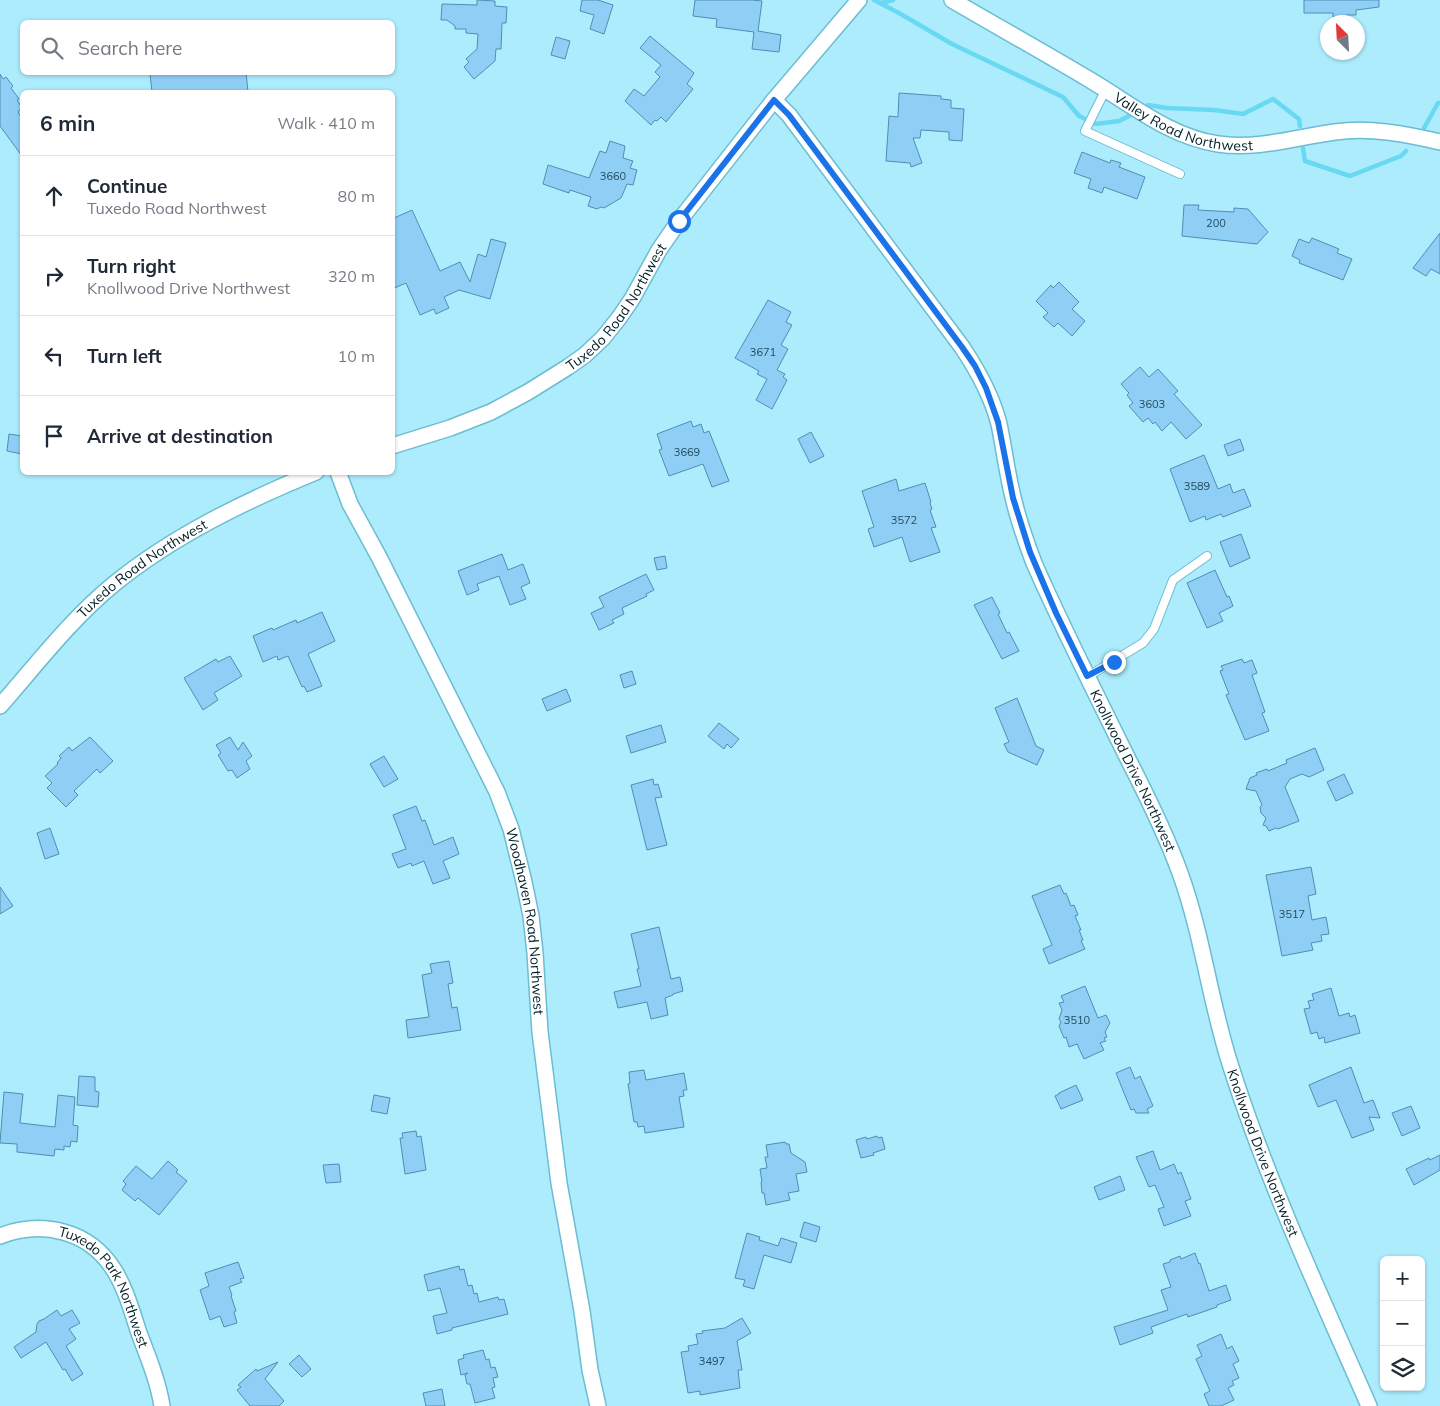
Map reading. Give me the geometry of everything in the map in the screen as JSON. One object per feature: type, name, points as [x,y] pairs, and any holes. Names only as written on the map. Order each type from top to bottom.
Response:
[{"type":"street","name":"Valley Road Northwest","points":[[952,0],[1106,89],[1168,128],[1196,140],[1246,146],[1337,131],[1366,130],[1402,134],[1440,142]]},
{"type":"street","name":"Tuxedo Road Northwest","points":[[395,445],[450,428],[492,412],[568,367],[603,338],[632,299],[659,250],[679,221],[774,100],[854,5]]},
{"type":"street","name":"Knollwood Drive Northwest","points":[[774,100],[789,115],[950,331],[975,366],[986,388],[998,422],[1013,498],[1030,552],[1056,613],[1160,825],[1180,873],[1194,917],[1229,1062],[1250,1125],[1290,1225],[1369,1406]]},
{"type":"street","name":"Tuxedo Road Northwest","points":[[0,706],[89,606],[113,584],[149,557],[192,531],[309,475]]},
{"type":"street","name":"Woodhaven Road Northwest","points":[[339,475],[350,504],[379,556],[496,792],[510,829],[531,916],[540,1032],[559,1183],[582,1311],[590,1370],[598,1406]]},
{"type":"street","name":"Tuxedo Park Northwest","points":[[0,1236],[16,1230],[49,1228],[66,1232],[81,1239],[105,1257],[122,1285],[153,1371],[162,1406]]},
{"type":"lane","points":[[1106,89],[1085,131],[1180,174]]},
{"type":"lane","points":[[1087,676],[1143,643],[1154,629],[1173,580],[1208,556]]},
{"type":"building","points":[[477,0],[495,1],[495,6],[507,7],[506,23],[502,23],[501,49],[496,49],[495,61],[474,79],[464,67],[469,62],[466,59],[477,49],[478,34],[466,33],[466,29],[455,29],[455,26],[447,20],[441,20],[442,4],[477,5]]},
{"type":"building","points":[[582,0],[598,0],[613,5],[604,34],[590,29],[594,15],[580,11]]},
{"type":"building","points":[[695,0],[762,1],[758,31],[781,35],[779,52],[752,49],[754,32],[716,27],[717,19],[693,16]]},
{"type":"building","points":[[1304,0],[1379,0],[1379,7],[1356,10],[1356,15],[1304,13]]},
{"type":"building","points":[[650,36],[694,73],[687,84],[693,89],[666,122],[661,117],[651,125],[625,101],[634,89],[644,96],[660,77],[655,72],[661,65],[640,48]]},
{"type":"building","points":[[556,37],[570,41],[565,59],[551,55]]},
{"type":"building","points":[[0,74],[3,79],[6,77],[13,86],[11,88],[19,99],[17,100],[20,105],[18,112],[20,115],[20,153],[0,126]]},
{"type":"building","points":[[150,75],[246,75],[248,90],[152,90]]},
{"type":"building","points":[[899,93],[941,96],[941,99],[951,100],[951,108],[964,109],[962,141],[949,140],[949,132],[921,130],[920,138],[913,138],[922,163],[911,167],[910,163],[886,161],[889,116],[898,117]]},
{"type":"building","points":[[610,141],[625,146],[623,158],[633,161],[630,168],[637,170],[633,185],[627,184],[621,198],[604,208],[597,209],[588,206],[591,197],[570,190],[569,193],[543,184],[548,165],[589,178],[600,151],[606,153]]},
{"type":"building","points":[[1082,152],[1110,163],[1111,160],[1121,163],[1119,167],[1145,177],[1137,199],[1104,187],[1102,193],[1088,188],[1091,179],[1074,173]]},
{"type":"building","points":[[1184,205],[1199,205],[1198,210],[1234,212],[1234,208],[1248,209],[1268,232],[1257,244],[1182,236]]},
{"type":"building","points":[[412,210],[440,271],[460,262],[470,282],[478,254],[486,257],[491,239],[506,243],[490,299],[459,290],[444,297],[449,308],[436,314],[434,309],[420,315],[406,283],[395,288],[395,218]]},
{"type":"building","points":[[1440,233],[1440,274],[1431,269],[1426,276],[1413,268]]},
{"type":"building","points":[[1312,238],[1339,249],[1337,253],[1352,259],[1343,280],[1299,263],[1300,260],[1292,256],[1299,239],[1309,243]]},
{"type":"building","points":[[1059,282],[1079,302],[1072,309],[1085,321],[1072,336],[1058,323],[1054,327],[1043,317],[1048,313],[1036,301],[1051,285],[1053,288]]},
{"type":"building","points":[[768,300],[791,312],[786,322],[792,325],[781,345],[788,349],[777,370],[785,374],[783,377],[787,380],[772,409],[756,400],[767,379],[757,374],[759,371],[735,358]]},
{"type":"building","points":[[1140,367],[1149,377],[1158,369],[1178,391],[1174,394],[1202,425],[1186,439],[1171,422],[1162,431],[1155,422],[1153,424],[1148,418],[1143,422],[1129,406],[1133,403],[1127,395],[1129,393],[1121,384]]},
{"type":"building","points":[[691,421],[693,427],[701,424],[704,433],[709,431],[729,481],[712,487],[703,464],[669,476],[659,450],[662,449],[657,434]]},
{"type":"building","points":[[811,432],[824,456],[810,463],[798,439]]},
{"type":"building","points":[[9,434],[20,436],[20,454],[7,451]]},
{"type":"building","points":[[1240,439],[1244,450],[1228,456],[1224,445]]},
{"type":"building","points":[[1204,455],[1218,489],[1230,484],[1233,493],[1244,489],[1251,506],[1223,517],[1221,514],[1206,520],[1205,516],[1190,522],[1170,469]]},
{"type":"building","points":[[896,479],[899,491],[925,483],[931,502],[932,509],[930,510],[936,527],[931,528],[940,552],[910,562],[902,537],[874,547],[868,529],[874,527],[862,491]]},
{"type":"building","points":[[1241,534],[1250,558],[1230,567],[1220,542]]},
{"type":"building","points":[[502,554],[508,570],[523,564],[530,583],[521,587],[526,599],[510,605],[499,576],[477,584],[479,590],[467,595],[458,571]]},
{"type":"building","points":[[665,556],[667,568],[657,570],[654,558]]},
{"type":"building","points":[[1215,570],[1233,606],[1219,613],[1223,621],[1207,628],[1187,583]]},
{"type":"building","points":[[646,574],[654,590],[646,594],[647,596],[622,608],[624,614],[612,620],[614,623],[599,630],[591,613],[604,607],[599,597]]},
{"type":"building","points":[[992,597],[1007,633],[1009,632],[1019,651],[1002,659],[974,605]]},
{"type":"building","points":[[322,612],[335,641],[308,654],[322,686],[307,692],[304,686],[302,687],[288,656],[278,660],[277,656],[263,662],[253,636],[296,620],[297,623]]},
{"type":"building","points":[[230,656],[242,676],[214,693],[218,700],[203,710],[184,678],[216,659],[218,662]]},
{"type":"building","points":[[1242,659],[1244,663],[1252,660],[1257,673],[1252,675],[1265,712],[1262,713],[1269,731],[1245,740],[1226,695],[1229,694],[1220,671],[1223,670],[1221,666]]},
{"type":"building","points":[[632,671],[636,684],[624,688],[620,675]]},
{"type":"building","points":[[566,689],[571,701],[547,711],[542,699]]},
{"type":"building","points":[[1017,698],[1036,746],[1044,750],[1037,765],[1008,752],[1004,744],[1009,742],[995,708]]},
{"type":"building","points":[[719,723],[739,739],[731,748],[727,744],[724,749],[708,736]]},
{"type":"building","points":[[661,725],[666,742],[631,753],[626,736]]},
{"type":"building","points":[[90,737],[113,761],[100,773],[97,769],[74,791],[78,795],[66,807],[47,788],[52,783],[45,776],[58,764],[61,758],[59,756],[69,747],[72,751]]},
{"type":"building","points":[[230,737],[238,750],[243,742],[252,756],[246,761],[250,769],[237,778],[232,770],[228,771],[218,755],[221,753],[216,745]]},
{"type":"building","points":[[1315,748],[1324,770],[1309,777],[1302,774],[1290,779],[1285,787],[1299,821],[1269,831],[1263,825],[1266,818],[1261,813],[1260,807],[1262,805],[1256,791],[1246,789],[1250,778],[1257,775],[1256,773],[1267,769],[1268,771],[1287,763],[1286,760]]},
{"type":"building","points":[[384,756],[398,779],[384,787],[370,764]]},
{"type":"building","points":[[1344,774],[1353,793],[1336,801],[1327,782]]},
{"type":"building","points":[[653,779],[654,785],[658,784],[662,797],[655,798],[667,845],[647,850],[631,785]]},
{"type":"building","points":[[416,806],[422,821],[425,820],[434,845],[453,837],[459,854],[443,861],[450,878],[433,884],[424,861],[412,866],[411,863],[398,868],[392,854],[406,849],[393,815]]},
{"type":"building","points":[[50,828],[59,854],[45,859],[37,833]]},
{"type":"building","points":[[1311,867],[1316,894],[1308,896],[1312,920],[1326,917],[1329,934],[1321,935],[1322,941],[1311,943],[1313,950],[1282,956],[1266,875]]},
{"type":"building","points":[[1060,885],[1064,894],[1066,893],[1071,906],[1074,905],[1078,915],[1075,916],[1081,930],[1079,930],[1083,940],[1081,941],[1085,949],[1049,964],[1043,949],[1052,945],[1032,896]]},
{"type":"building","points":[[0,887],[13,906],[0,914]]},
{"type":"building","points":[[659,927],[671,979],[680,977],[683,991],[665,998],[668,1015],[651,1019],[647,1002],[618,1008],[614,992],[641,986],[631,934]]},
{"type":"building","points":[[449,961],[453,983],[448,984],[452,1008],[457,1007],[461,1030],[408,1038],[406,1020],[429,1017],[422,975],[432,973],[430,964]]},
{"type":"building","points":[[1085,986],[1098,1018],[1106,1015],[1110,1023],[1105,1032],[1107,1037],[1104,1038],[1106,1041],[1100,1043],[1104,1050],[1084,1059],[1077,1044],[1069,1047],[1066,1037],[1064,1038],[1059,1026],[1062,1010],[1059,1003],[1064,1002],[1061,996]]},
{"type":"building","points":[[1331,988],[1339,1016],[1349,1013],[1350,1017],[1355,1015],[1360,1033],[1325,1043],[1324,1037],[1319,1039],[1317,1032],[1311,1034],[1304,1009],[1310,1008],[1308,1001],[1314,1000],[1312,994]]},
{"type":"building","points":[[1130,1067],[1135,1079],[1140,1076],[1153,1106],[1147,1109],[1149,1113],[1136,1113],[1134,1109],[1131,1110],[1116,1073]]},
{"type":"building","points":[[1351,1067],[1364,1103],[1373,1100],[1380,1118],[1369,1117],[1374,1130],[1352,1138],[1336,1100],[1318,1107],[1309,1085]]},
{"type":"building","points":[[644,1070],[646,1080],[684,1073],[687,1090],[683,1090],[684,1096],[679,1097],[684,1127],[645,1133],[644,1126],[638,1127],[637,1122],[634,1122],[628,1084],[630,1083],[629,1072]]},
{"type":"building","points":[[79,1076],[95,1077],[95,1091],[99,1092],[98,1107],[77,1105]]},
{"type":"building","points":[[1076,1085],[1083,1100],[1061,1109],[1055,1096]]},
{"type":"building","points":[[4,1092],[23,1094],[20,1123],[55,1127],[58,1095],[75,1097],[73,1125],[78,1126],[77,1142],[71,1141],[70,1147],[64,1146],[64,1150],[55,1149],[54,1156],[17,1152],[17,1144],[0,1143]]},
{"type":"building","points":[[374,1095],[390,1098],[387,1114],[371,1111]]},
{"type":"building","points":[[1411,1106],[1420,1128],[1402,1136],[1392,1113]]},
{"type":"building","points":[[416,1131],[417,1137],[421,1136],[426,1170],[405,1174],[400,1138],[403,1138],[402,1133]]},
{"type":"building","points":[[877,1136],[878,1138],[882,1137],[885,1149],[873,1153],[874,1155],[861,1158],[856,1140]]},
{"type":"building","points":[[785,1142],[789,1144],[791,1153],[805,1162],[807,1172],[796,1174],[799,1191],[788,1193],[790,1200],[766,1205],[764,1193],[762,1193],[760,1169],[767,1168],[765,1157],[768,1157],[766,1145]]},
{"type":"building","points":[[1153,1151],[1160,1170],[1174,1164],[1178,1174],[1181,1172],[1191,1199],[1185,1201],[1191,1216],[1164,1226],[1158,1209],[1164,1207],[1155,1185],[1149,1187],[1136,1157]]},
{"type":"building","points":[[1440,1155],[1440,1170],[1414,1185],[1406,1169]]},
{"type":"building","points":[[168,1161],[178,1170],[176,1172],[187,1181],[159,1215],[138,1198],[135,1201],[122,1190],[126,1184],[123,1181],[136,1166],[152,1179]]},
{"type":"building","points":[[339,1164],[341,1182],[326,1183],[323,1165]]},
{"type":"building","points":[[1120,1176],[1125,1190],[1099,1200],[1094,1187]]},
{"type":"building","points":[[804,1222],[820,1227],[816,1242],[800,1237]]},
{"type":"building","points":[[747,1233],[760,1237],[759,1240],[778,1246],[781,1238],[797,1243],[791,1263],[764,1255],[754,1289],[743,1286],[745,1280],[735,1278]]},
{"type":"building","points":[[1195,1253],[1209,1291],[1226,1285],[1231,1300],[1188,1317],[1187,1314],[1151,1327],[1153,1333],[1120,1345],[1114,1327],[1168,1310],[1161,1290],[1171,1287],[1163,1264],[1180,1256],[1181,1259]]},
{"type":"building","points":[[238,1262],[244,1278],[240,1279],[242,1282],[229,1287],[236,1311],[234,1312],[237,1323],[224,1327],[220,1316],[210,1320],[200,1290],[209,1286],[205,1273]]},
{"type":"building","points":[[459,1266],[460,1270],[464,1269],[468,1286],[472,1285],[474,1294],[477,1293],[479,1302],[498,1297],[499,1300],[504,1299],[508,1314],[452,1328],[452,1330],[437,1334],[433,1316],[447,1313],[440,1288],[428,1291],[424,1275]]},
{"type":"building","points":[[57,1310],[61,1316],[72,1310],[80,1323],[69,1329],[76,1339],[66,1346],[83,1374],[72,1381],[46,1342],[21,1358],[14,1347],[36,1332],[39,1321]]},
{"type":"building","points":[[742,1318],[751,1333],[737,1341],[742,1370],[738,1370],[740,1388],[700,1395],[700,1391],[688,1393],[681,1352],[689,1351],[688,1346],[698,1344],[696,1334],[703,1333],[702,1331],[725,1328]]},
{"type":"building","points":[[1221,1334],[1227,1349],[1232,1346],[1239,1361],[1233,1364],[1239,1378],[1232,1381],[1234,1385],[1228,1388],[1234,1400],[1221,1406],[1209,1406],[1204,1394],[1210,1391],[1196,1359],[1202,1356],[1197,1345]]},
{"type":"building","points":[[483,1350],[486,1360],[489,1359],[491,1368],[495,1367],[498,1377],[493,1378],[495,1387],[492,1388],[495,1398],[475,1403],[470,1384],[467,1384],[465,1375],[468,1373],[461,1375],[458,1360],[464,1358],[463,1355]]},
{"type":"building","points":[[299,1355],[311,1369],[302,1377],[289,1364]]},
{"type":"building","points":[[278,1362],[265,1379],[284,1401],[279,1406],[250,1406],[237,1390],[241,1387],[238,1385],[256,1369],[257,1371]]},
{"type":"building","points":[[442,1389],[445,1406],[426,1406],[423,1393]]},
{"type":"waterway","points":[[874,0],[952,44],[1063,97],[1079,116],[1096,124],[1119,121],[1129,116]]},
{"type":"waterway","points":[[881,3],[893,0]]},
{"type":"waterway","points":[[1148,105],[1243,114],[1273,99],[1299,119],[1300,126]]},
{"type":"waterway","points":[[1424,128],[1438,103],[1440,103]]},
{"type":"waterway","points":[[1303,148],[1305,161],[1350,176],[1401,156],[1406,151]]},
{"type":"route","points":[[679,221],[774,100],[789,115],[975,366],[986,388],[998,422],[1013,498],[1030,552],[1056,613],[1087,676],[1114,662]]}]
